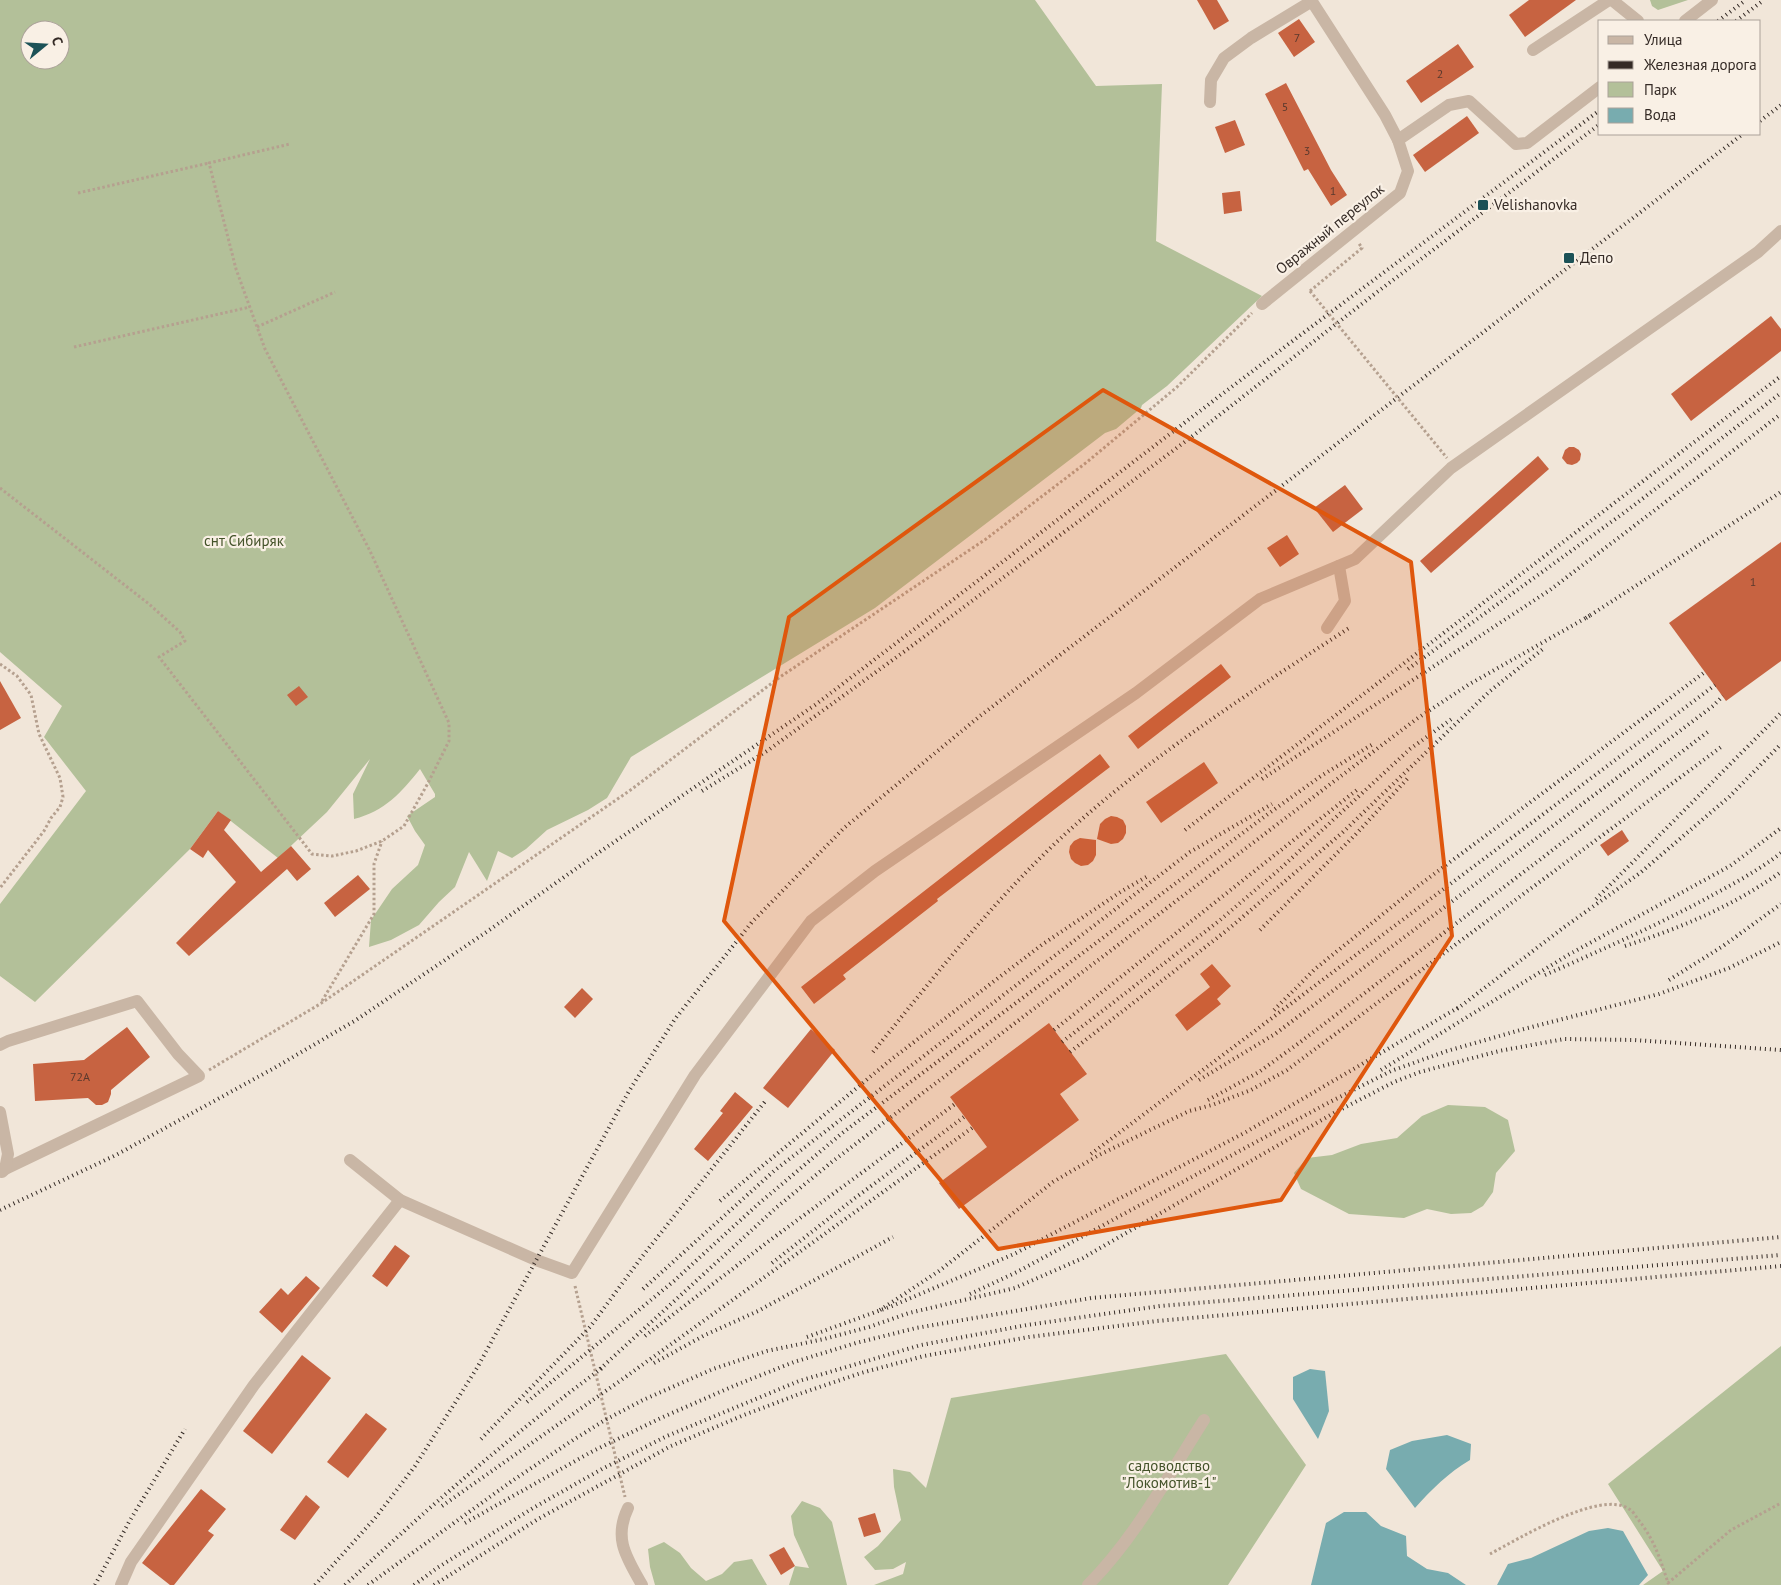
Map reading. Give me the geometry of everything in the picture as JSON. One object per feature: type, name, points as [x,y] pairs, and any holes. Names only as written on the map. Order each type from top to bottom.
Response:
[{"type":"street","points":[[1533,50],[1611,0],[1637,20]]},
{"type":"street","points":[[1685,20],[1712,0]]},
{"type":"street","points":[[1210,102],[1211,80],[1224,58],[1251,38],[1311,1]]},
{"type":"street","name":"Овражный переулок","points":[[1262,304],[1400,193],[1408,171],[1398,140],[1385,115],[1311,1]]},
{"type":"street","points":[[1398,140],[1449,105],[1469,101],[1516,144],[1527,143],[1598,89]]},
{"type":"street","points":[[350,1160],[400,1200],[536,1260],[572,1273],[695,1075],[811,921],[875,872],[1136,693],[1260,599],[1354,560],[1451,468],[1758,252],[1781,231]]},
{"type":"street","points":[[1326,628],[1345,601],[1339,566]]},
{"type":"street","points":[[0,1044],[136,1001],[178,1054],[199,1076],[3,1171]]},
{"type":"street","points":[[0,1112],[8,1154],[3,1171]]},
{"type":"street","points":[[121,1585],[131,1562],[254,1385],[400,1200]]},
{"type":"street","points":[[1088,1585],[1102,1571],[1139,1523],[1204,1420]]},
{"type":"street","points":[[628,1508],[622,1521],[621,1538],[628,1560],[642,1585]]},
{"type":"path","points":[[78,193],[290,144]]},
{"type":"path","points":[[0,488],[149,604],[180,632],[185,641],[159,657],[312,854],[332,856],[356,852],[382,841],[404,826],[449,741],[449,723],[370,552],[265,349],[236,268],[209,163]]},
{"type":"path","points":[[1362,248],[1310,291],[1447,458]]},
{"type":"path","points":[[257,327],[335,292]]},
{"type":"path","points":[[199,1076],[320,1004],[632,790],[780,677],[986,539],[1087,462],[1177,387],[1262,304]]},
{"type":"path","points":[[74,347],[250,307]]},
{"type":"path","points":[[0,664],[17,676],[31,695],[39,734],[60,778],[63,797],[60,807],[51,818],[44,832],[0,888]]},
{"type":"path","points":[[320,1004],[374,914],[374,864],[382,841]]},
{"type":"path","points":[[572,1273],[628,1508]]},
{"type":"path","points":[[1490,1554],[1564,1516],[1595,1506],[1613,1504],[1630,1508],[1641,1523],[1658,1552],[1668,1584],[1731,1530],[1781,1503]]},
{"type":"highlighted area","points":[[1103,390],[1411,562],[1452,936],[1281,1200],[998,1249],[724,921],[789,617]]},
{"type":"green space","name":"снт Сибиряк","points":[[0,0],[1035,0],[1096,86],[1162,84],[1156,241],[1262,296],[1167,386],[1142,405],[1141,408],[1116,429],[1105,433],[875,608],[631,757],[607,798],[588,810],[547,830],[526,849],[512,858],[498,851],[487,881],[469,852],[455,887],[419,925],[391,940],[369,947],[371,920],[392,889],[418,865],[425,845],[407,816],[435,797],[435,794],[420,769],[392,800],[365,816],[354,819],[353,794],[370,759],[327,812],[278,858],[218,811],[190,849],[35,1002],[0,976],[0,904],[86,791],[44,737],[62,706],[0,652]]},
{"type":"green space","points":[[1650,0],[1688,0],[1658,10],[1652,6]]},
{"type":"green space","points":[[1448,1105],[1485,1107],[1508,1120],[1515,1151],[1496,1173],[1493,1192],[1483,1206],[1471,1213],[1451,1214],[1427,1209],[1404,1218],[1349,1214],[1301,1189],[1294,1173],[1307,1158],[1332,1155],[1361,1144],[1397,1138],[1422,1116]]},
{"type":"green space","points":[[1781,1346],[1781,1585],[1643,1585],[1663,1571],[1608,1484]]},
{"type":"green space","name":"садоводство \"Локомотив-1\"","points":[[1226,1354],[1306,1465],[1228,1585],[874,1585],[903,1574],[906,1562],[893,1569],[875,1570],[864,1557],[878,1546],[901,1520],[894,1487],[893,1469],[910,1472],[926,1488],[951,1398]]},
{"type":"green space","points":[[802,1501],[820,1508],[832,1522],[847,1585],[789,1585],[795,1566],[809,1568],[794,1535],[791,1516]]},
{"type":"green space","points":[[664,1542],[680,1553],[691,1568],[706,1581],[722,1574],[734,1562],[752,1559],[767,1585],[655,1585],[648,1549]]},
{"type":"water","points":[[1310,1369],[1325,1371],[1329,1411],[1318,1439],[1293,1399],[1293,1377]]},
{"type":"water","points":[[1447,1435],[1471,1444],[1470,1460],[1441,1482],[1415,1508],[1386,1469],[1390,1450],[1412,1441]]},
{"type":"water","points":[[1344,1512],[1366,1512],[1381,1526],[1406,1536],[1407,1556],[1427,1569],[1448,1573],[1466,1585],[1311,1585],[1326,1523]]},
{"type":"water","points":[[1608,1528],[1623,1531],[1648,1575],[1639,1585],[1497,1585],[1508,1564],[1531,1558],[1589,1531]]},
{"type":"building","points":[[1197,0],[1217,0],[1229,21],[1214,30]]},
{"type":"building","points":[[1529,0],[1576,0],[1525,37],[1509,15]]},
{"type":"building","points":[[1299,19],[1315,42],[1294,57],[1278,33]]},
{"type":"building","points":[[1458,44],[1474,67],[1421,103],[1406,81]]},
{"type":"building","points":[[1286,83],[1331,170],[1347,195],[1331,206],[1308,169],[1304,171],[1265,94]]},
{"type":"building","points":[[1467,116],[1479,133],[1425,172],[1413,155]]},
{"type":"building","points":[[1235,120],[1245,145],[1225,153],[1215,127]]},
{"type":"building","points":[[1240,191],[1242,211],[1224,214],[1222,193]]},
{"type":"building","points":[[1771,316],[1781,329],[1781,351],[1691,421],[1671,394]]},
{"type":"building","points":[[1569,447],[1574,447],[1581,454],[1580,460],[1572,465],[1567,464],[1562,458],[1565,450]]},
{"type":"building","points":[[1538,456],[1549,469],[1431,573],[1420,561]]},
{"type":"building","points":[[1345,485],[1363,509],[1333,532],[1314,508]]},
{"type":"building","points":[[1287,535],[1299,554],[1280,567],[1267,548]]},
{"type":"building","points":[[1781,542],[1781,661],[1726,701],[1669,623]]},
{"type":"building","points":[[1221,664],[1231,677],[1138,749],[1128,736]]},
{"type":"building","points":[[0,681],[21,718],[0,730]]},
{"type":"building","points":[[299,686],[308,697],[296,706],[287,695]]},
{"type":"building","points":[[1100,754],[1110,767],[937,899],[938,901],[843,975],[846,979],[814,1004],[801,987]]},
{"type":"building","points":[[1204,762],[1218,783],[1161,823],[1146,802]]},
{"type":"building","points":[[218,811],[231,820],[224,830],[261,872],[291,846],[311,869],[297,881],[287,869],[189,956],[176,943],[236,882],[208,850],[203,858],[190,849]]},
{"type":"building","points":[[1111,816],[1123,820],[1126,826],[1126,833],[1118,843],[1111,844],[1097,839],[1100,824]]},
{"type":"building","points":[[1622,830],[1629,841],[1608,856],[1600,845]]},
{"type":"building","points":[[1080,838],[1096,840],[1096,855],[1088,865],[1081,866],[1071,859],[1070,846]]},
{"type":"building","points":[[358,875],[370,889],[335,917],[324,903]]},
{"type":"building","points":[[1212,964],[1231,986],[1217,999],[1221,1004],[1187,1031],[1175,1015],[1210,987],[1200,974]]},
{"type":"building","points":[[582,988],[593,999],[575,1018],[564,1007]]},
{"type":"building","points":[[1049,1023],[1087,1074],[1060,1094],[1079,1120],[959,1209],[939,1183],[987,1147],[950,1097]]},
{"type":"building","points":[[127,1027],[150,1057],[111,1090],[108,1102],[96,1105],[88,1098],[35,1101],[33,1064],[84,1060]]},
{"type":"building","points":[[811,1029],[835,1050],[788,1108],[763,1088]]},
{"type":"building","points":[[735,1092],[753,1107],[708,1161],[694,1149],[723,1113],[720,1111]]},
{"type":"building","points":[[395,1245],[410,1256],[387,1287],[372,1276]]},
{"type":"building","points":[[306,1276],[320,1288],[282,1333],[259,1312],[281,1288],[288,1295]]},
{"type":"building","points":[[302,1355],[331,1378],[272,1454],[243,1431]]},
{"type":"building","points":[[366,1413],[387,1429],[348,1478],[327,1462]]},
{"type":"building","points":[[201,1489],[226,1509],[208,1531],[214,1535],[174,1585],[170,1585],[142,1563]]},
{"type":"building","points":[[306,1495],[320,1507],[295,1540],[280,1530]]},
{"type":"building","points":[[875,1513],[881,1532],[864,1537],[858,1518]]},
{"type":"building","points":[[784,1547],[795,1566],[781,1575],[769,1555]]},
{"type":"railway","points":[[1719,20],[1746,0]]},
{"type":"railway","points":[[1737,20],[1764,0]]},
{"type":"railway","points":[[1761,120],[1781,105]]},
{"type":"railway","points":[[0,1210],[116,1155],[276,1067],[356,1020],[485,933],[601,851],[815,705],[1234,385],[1598,112]]},
{"type":"railway","points":[[702,791],[767,751],[905,651],[1190,438],[1372,296],[1598,126]]},
{"type":"railway","points":[[315,1585],[376,1517],[415,1466],[477,1368],[629,1091],[675,1019],[752,922],[844,828],[980,716],[1742,135]]},
{"type":"railway","points":[[1185,830],[1781,376]]},
{"type":"railway","points":[[1408,669],[1625,512],[1781,393]]},
{"type":"railway","points":[[1262,779],[1550,590],[1781,414]]},
{"type":"railway","points":[[1586,618],[1781,492]]},
{"type":"railway","points":[[600,1369],[777,1207],[833,1161],[1415,720],[1468,685],[1591,615]]},
{"type":"railway","points":[[873,1052],[993,907],[1073,827],[1105,799],[1207,722],[1349,628]]},
{"type":"railway","points":[[1070,1052],[1226,931],[1342,833],[1490,691],[1543,649]]},
{"type":"railway","points":[[1274,1010],[1315,969],[1414,889],[1705,672]]},
{"type":"railway","points":[[1091,1154],[1715,685]]},
{"type":"railway","points":[[1199,1080],[1275,1034],[1713,706],[1723,696]]},
{"type":"railway","points":[[1596,899],[1781,713]]},
{"type":"railway","points":[[1062,1042],[1219,921],[1281,868],[1410,749],[1453,718]]},
{"type":"railway","points":[[1208,1100],[1259,1072],[1299,1043],[1709,731]]},
{"type":"railway","points":[[527,1402],[674,1281],[756,1206],[841,1134],[1268,814],[1321,776],[1373,744]]},
{"type":"railway","points":[[1457,1009],[1563,928],[1640,873],[1729,797],[1781,744]]},
{"type":"railway","points":[[880,1310],[939,1271],[1053,1182],[1099,1155],[1189,1111],[1212,1105],[1251,1090],[1287,1070],[1721,747]]},
{"type":"railway","points":[[1260,930],[1358,832],[1408,778]]},
{"type":"railway","points":[[1054,1030],[1358,789]]},
{"type":"railway","points":[[643,1289],[775,1170],[1190,852],[1272,804]]},
{"type":"railway","points":[[1381,1070],[1568,955],[1730,866],[1781,828]]},
{"type":"railway","points":[[1545,975],[1689,908],[1746,876],[1781,853]]},
{"type":"railway","points":[[1625,946],[1667,931],[1725,906],[1781,872]]},
{"type":"railway","points":[[720,1201],[893,1058],[1043,944],[1122,891],[1148,876]]},
{"type":"railway","points":[[1669,980],[1723,946],[1781,904]]},
{"type":"railway","points":[[970,1294],[1017,1272],[1326,1104],[1391,1071],[1447,1051],[1659,994],[1729,968],[1781,942]]},
{"type":"railway","points":[[807,1337],[892,1306],[1014,1254],[1246,1132],[1461,1006]]},
{"type":"railway","points":[[368,1585],[512,1481],[605,1420],[643,1400],[713,1369],[767,1351],[824,1339],[869,1327],[909,1313],[1015,1288],[1083,1258],[1334,1113],[1394,1082],[1420,1072],[1499,1051],[1564,1039],[1634,1040],[1781,1050]]},
{"type":"railway","points":[[481,1439],[590,1327],[641,1258],[767,1099]]},
{"type":"railway","points":[[645,1336],[769,1241],[955,1104]]},
{"type":"railway","points":[[772,1263],[855,1198],[964,1117]]},
{"type":"railway","points":[[442,1506],[972,1128]]},
{"type":"railway","points":[[654,1363],[705,1335],[758,1311],[893,1237]]},
{"type":"railway","points":[[465,1523],[593,1451],[663,1417],[736,1385],[794,1362],[856,1343],[916,1328],[1091,1298],[1781,1237]]},
{"type":"railway","points":[[414,1585],[437,1568],[533,1508],[602,1469],[667,1436],[799,1381],[921,1345],[1027,1325],[1160,1306],[1781,1255]]},
{"type":"railway","points":[[434,1585],[538,1519],[671,1446],[802,1393],[861,1373],[924,1356],[1029,1337],[1157,1321],[1781,1266]]},
{"type":"railway","points":[[345,1585],[472,1472],[537,1418],[605,1366]]},
{"type":"railway","points":[[95,1585],[129,1522],[185,1429]]},
{"type":"place","name":"Velishanovka","points":[[1483,205]]},
{"type":"place","name":"Депо","points":[[1569,258]]}]
